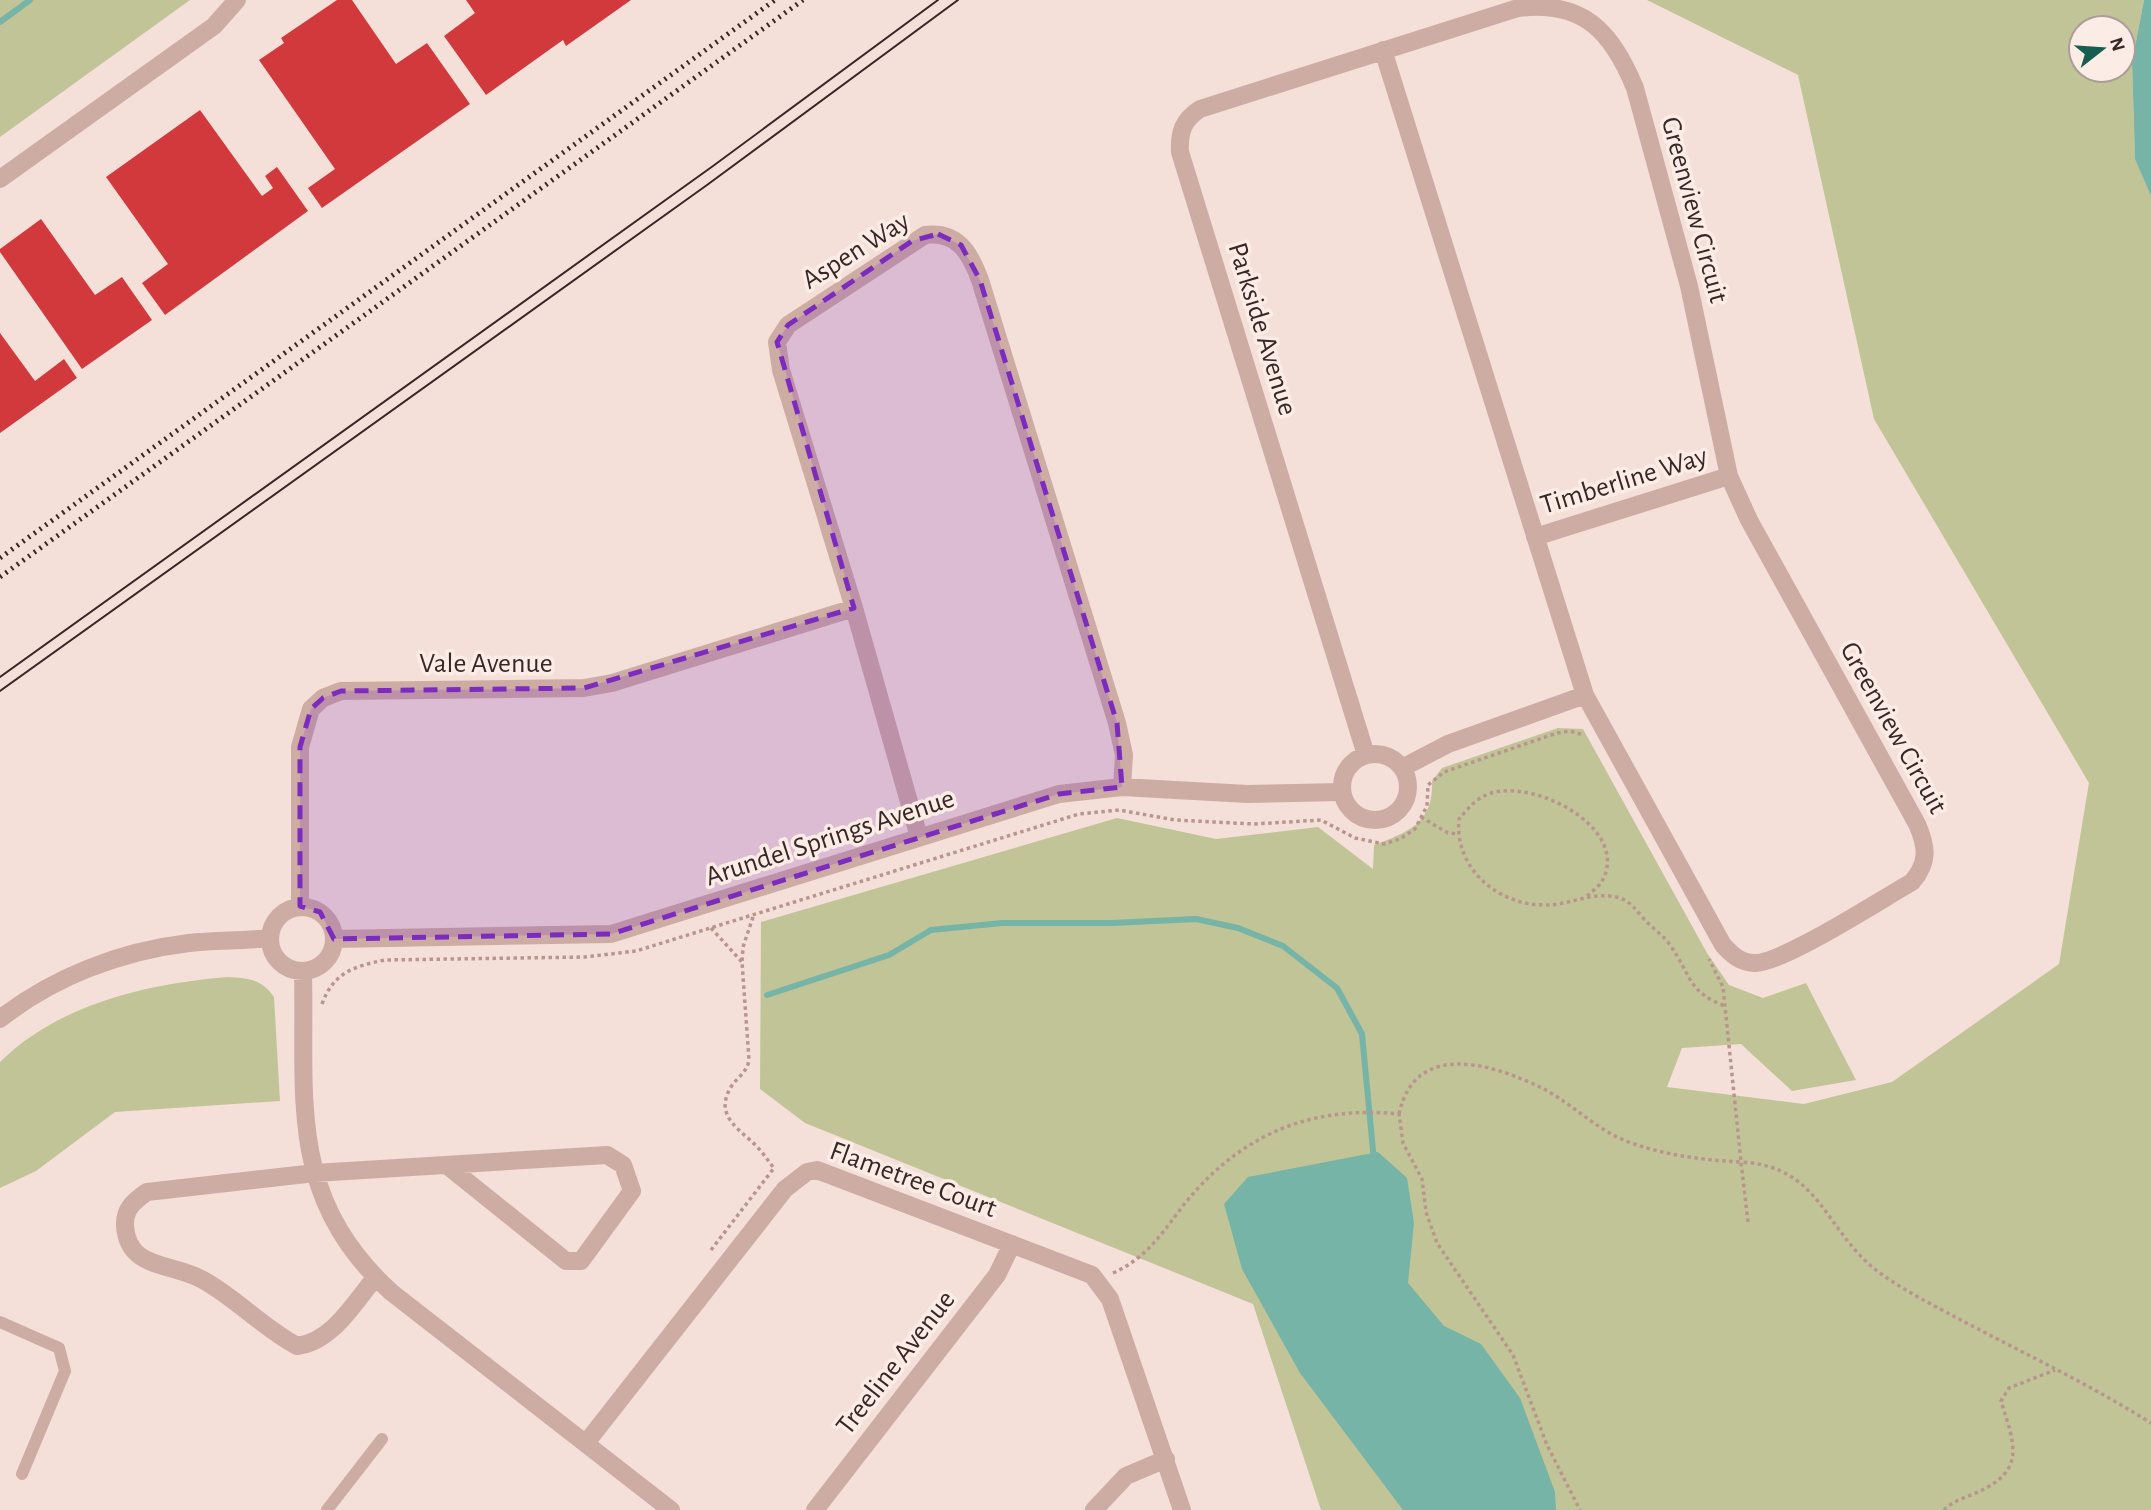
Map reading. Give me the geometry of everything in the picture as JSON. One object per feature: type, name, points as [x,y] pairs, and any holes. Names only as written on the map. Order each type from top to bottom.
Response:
[{"type":"street","points":[[0,179],[214,26],[237,0]]},
{"type":"street","name":"Greenview Circuit","points":[[1541,4],[1578,12],[1594,22],[1611,40],[1635,88],[1689,286],[1729,476],[1749,520],[1917,824],[1926,852],[1920,872],[1912,882],[1783,956],[1754,963],[1741,960],[1723,945],[1585,695],[1383,50],[1518,8],[1541,4]]},
{"type":"street","name":"Parkside Avenue","points":[[1366,755],[1180,152],[1179,137],[1190,115],[1200,108],[1383,50]]},
{"type":"street","name":"Aspen Way","points":[[919,837],[854,608],[781,370],[777,342],[788,324],[912,241],[938,234],[950,237],[971,257],[984,293],[1117,723],[1124,755],[1122,787]]},
{"type":"street","name":"Timberline Way","points":[[1535,537],[1729,476]]},
{"type":"street","name":"Vale Avenue","points":[[300,906],[300,747],[311,709],[323,698],[341,691],[584,688],[612,683],[854,608]]},
{"type":"street","points":[[1402,768],[1448,744],[1585,695]]},
{"type":"street","points":[[1366,755],[1386,755],[1402,768],[1408,788],[1406,799],[1392,815],[1382,819],[1361,817],[1352,811],[1342,792],[1347,769],[1366,755]]},
{"type":"street","name":"Arundel Springs Avenue","points":[[334,939],[611,934],[1059,794],[1122,787],[1247,794],[1342,792]]},
{"type":"street","points":[[300,906],[311,908],[328,919],[334,939],[328,958],[313,969],[303,971],[293,970],[276,958],[270,938],[276,920],[291,908],[300,906]]},
{"type":"street","points":[[0,1019],[60,981],[114,959],[190,943],[270,938]]},
{"type":"street","points":[[303,971],[303,1102],[308,1150],[322,1196],[341,1234],[375,1278],[671,1510]]},
{"type":"street","points":[[375,1278],[328,1333],[313,1344],[297,1346],[201,1279],[137,1256],[126,1243],[125,1217],[133,1201],[147,1192],[315,1173],[449,1167],[607,1155],[623,1166],[632,1191],[581,1261],[574,1263],[566,1261],[449,1167]]},
{"type":"street","name":"Flametree Court","points":[[586,1443],[785,1189],[807,1171],[828,1172],[1092,1275],[1096,1281]]},
{"type":"street","name":"Treeline Avenue","points":[[815,1510],[997,1275],[1012,1244]]},
{"type":"street","points":[[1096,1281],[1110,1299],[1182,1510]]},
{"type":"street","points":[[1094,1510],[1126,1476],[1166,1460]]},
{"type":"lane","points":[[0,1322],[59,1348],[65,1371],[22,1474]]},
{"type":"lane","points":[[327,1510],[382,1439]]},
{"type":"path","points":[[321,1007],[332,984],[341,974],[375,962],[608,956],[636,951],[1079,814],[1119,810],[1175,820],[1254,824],[1321,820],[1355,838],[1384,844],[1401,839],[1415,829],[1427,806],[1428,785],[1444,772],[1570,731],[1583,733],[1589,744]]},
{"type":"path","points":[[1587,896],[1602,882],[1606,856],[1593,830],[1578,813],[1553,800],[1523,792],[1502,791],[1484,796],[1459,819],[1458,834],[1467,862],[1480,879],[1501,895],[1517,902],[1544,905],[1566,904],[1587,896],[1603,895],[1622,899],[1633,906],[1670,946],[1698,993],[1725,1006]]},
{"type":"path","points":[[1421,817],[1448,834],[1458,834]]},
{"type":"path","points":[[706,1256],[774,1168],[760,1150],[732,1125],[726,1112],[725,1100],[730,1089],[744,1073],[749,1060],[742,962],[743,947],[754,914]]},
{"type":"path","points":[[711,928],[742,962]]},
{"type":"path","points":[[1706,955],[1723,987],[1748,1222]]},
{"type":"path","points":[[1580,1510],[1547,1446],[1513,1355],[1437,1243],[1426,1212],[1422,1179],[1404,1143],[1399,1114],[1403,1094],[1417,1076],[1438,1066],[1469,1064],[1546,1090],[1624,1140],[1690,1159],[1764,1163],[1791,1174],[1813,1196],[1859,1254],[1877,1271],[1933,1305],[2057,1369],[2151,1423]]},
{"type":"path","points":[[1096,1281],[1125,1268],[1157,1243],[1212,1173],[1243,1146],[1281,1127],[1316,1118],[1372,1111],[1399,1114]]},
{"type":"path","points":[[1944,1510],[2000,1481],[2012,1464],[2015,1445],[2001,1401],[2008,1388],[2057,1369]]},
{"type":"highlighted area","points":[[938,234],[961,245],[980,280],[1117,723],[1122,787],[1059,794],[611,934],[334,939],[320,912],[300,906],[300,747],[311,709],[323,698],[341,691],[584,688],[854,608],[777,342],[788,325],[912,241]]},
{"type":"green space","points":[[0,0],[190,0],[0,137]]},
{"type":"green space","points":[[1647,0],[2144,0],[2137,36],[2137,14],[2067,14],[2067,84],[2133,84],[2135,158],[2151,196],[2151,1510],[1321,1510],[1253,1304],[805,1123],[760,1089],[761,922],[1117,818],[1216,839],[1318,827],[1373,869],[1374,845],[1416,824],[1429,807],[1432,781],[1442,768],[1558,728],[1583,729],[1707,953],[1729,985],[1763,998],[1806,983],[1856,1080],[1792,1091],[1741,1044],[1682,1048],[1667,1087],[1804,1104],[1892,1082],[2059,964],[2089,783],[1874,419],[1798,75]]},
{"type":"green space","points":[[227,977],[254,981],[265,986],[274,997],[280,1101],[115,1112],[36,1171],[0,1188],[0,1062],[23,1042],[49,1025],[105,1000],[166,985]]},
{"type":"water","points":[[2144,0],[2151,0],[2151,196],[2135,159],[2133,84],[2137,84],[2137,36]]},
{"type":"water","points":[[1378,1152],[1407,1178],[1414,1223],[1408,1283],[1444,1326],[1481,1344],[1520,1398],[1555,1492],[1556,1510],[1403,1510],[1300,1373],[1242,1269],[1224,1204],[1248,1177]]},
{"type":"building","points":[[337,0],[352,0],[396,64],[427,43],[470,104],[322,208],[308,188],[335,169],[259,60],[284,43],[281,38]]},
{"type":"building","points":[[466,0],[631,0],[566,46],[563,40],[486,95],[444,36],[475,13]]},
{"type":"building","points":[[200,110],[262,196],[273,188],[265,176],[277,167],[308,211],[165,315],[142,283],[168,264],[106,177]]},
{"type":"building","points":[[41,219],[95,295],[122,277],[152,320],[82,369],[0,252],[0,249]]},
{"type":"building","points":[[0,333],[35,381],[64,359],[77,378],[0,433]]},
{"type":"waterway","points":[[0,22],[30,0]]},
{"type":"waterway","points":[[767,995],[889,955],[931,930],[1002,923],[1112,923],[1196,919],[1238,928],[1283,946],[1337,988],[1362,1034],[1374,1161]]},
{"type":"tram line","points":[[0,677],[713,166],[938,0]]},
{"type":"tram line","points":[[0,691],[707,185],[958,0]]},
{"type":"railway","points":[[0,558],[775,0]]},
{"type":"railway","points":[[0,577],[803,0]]}]
